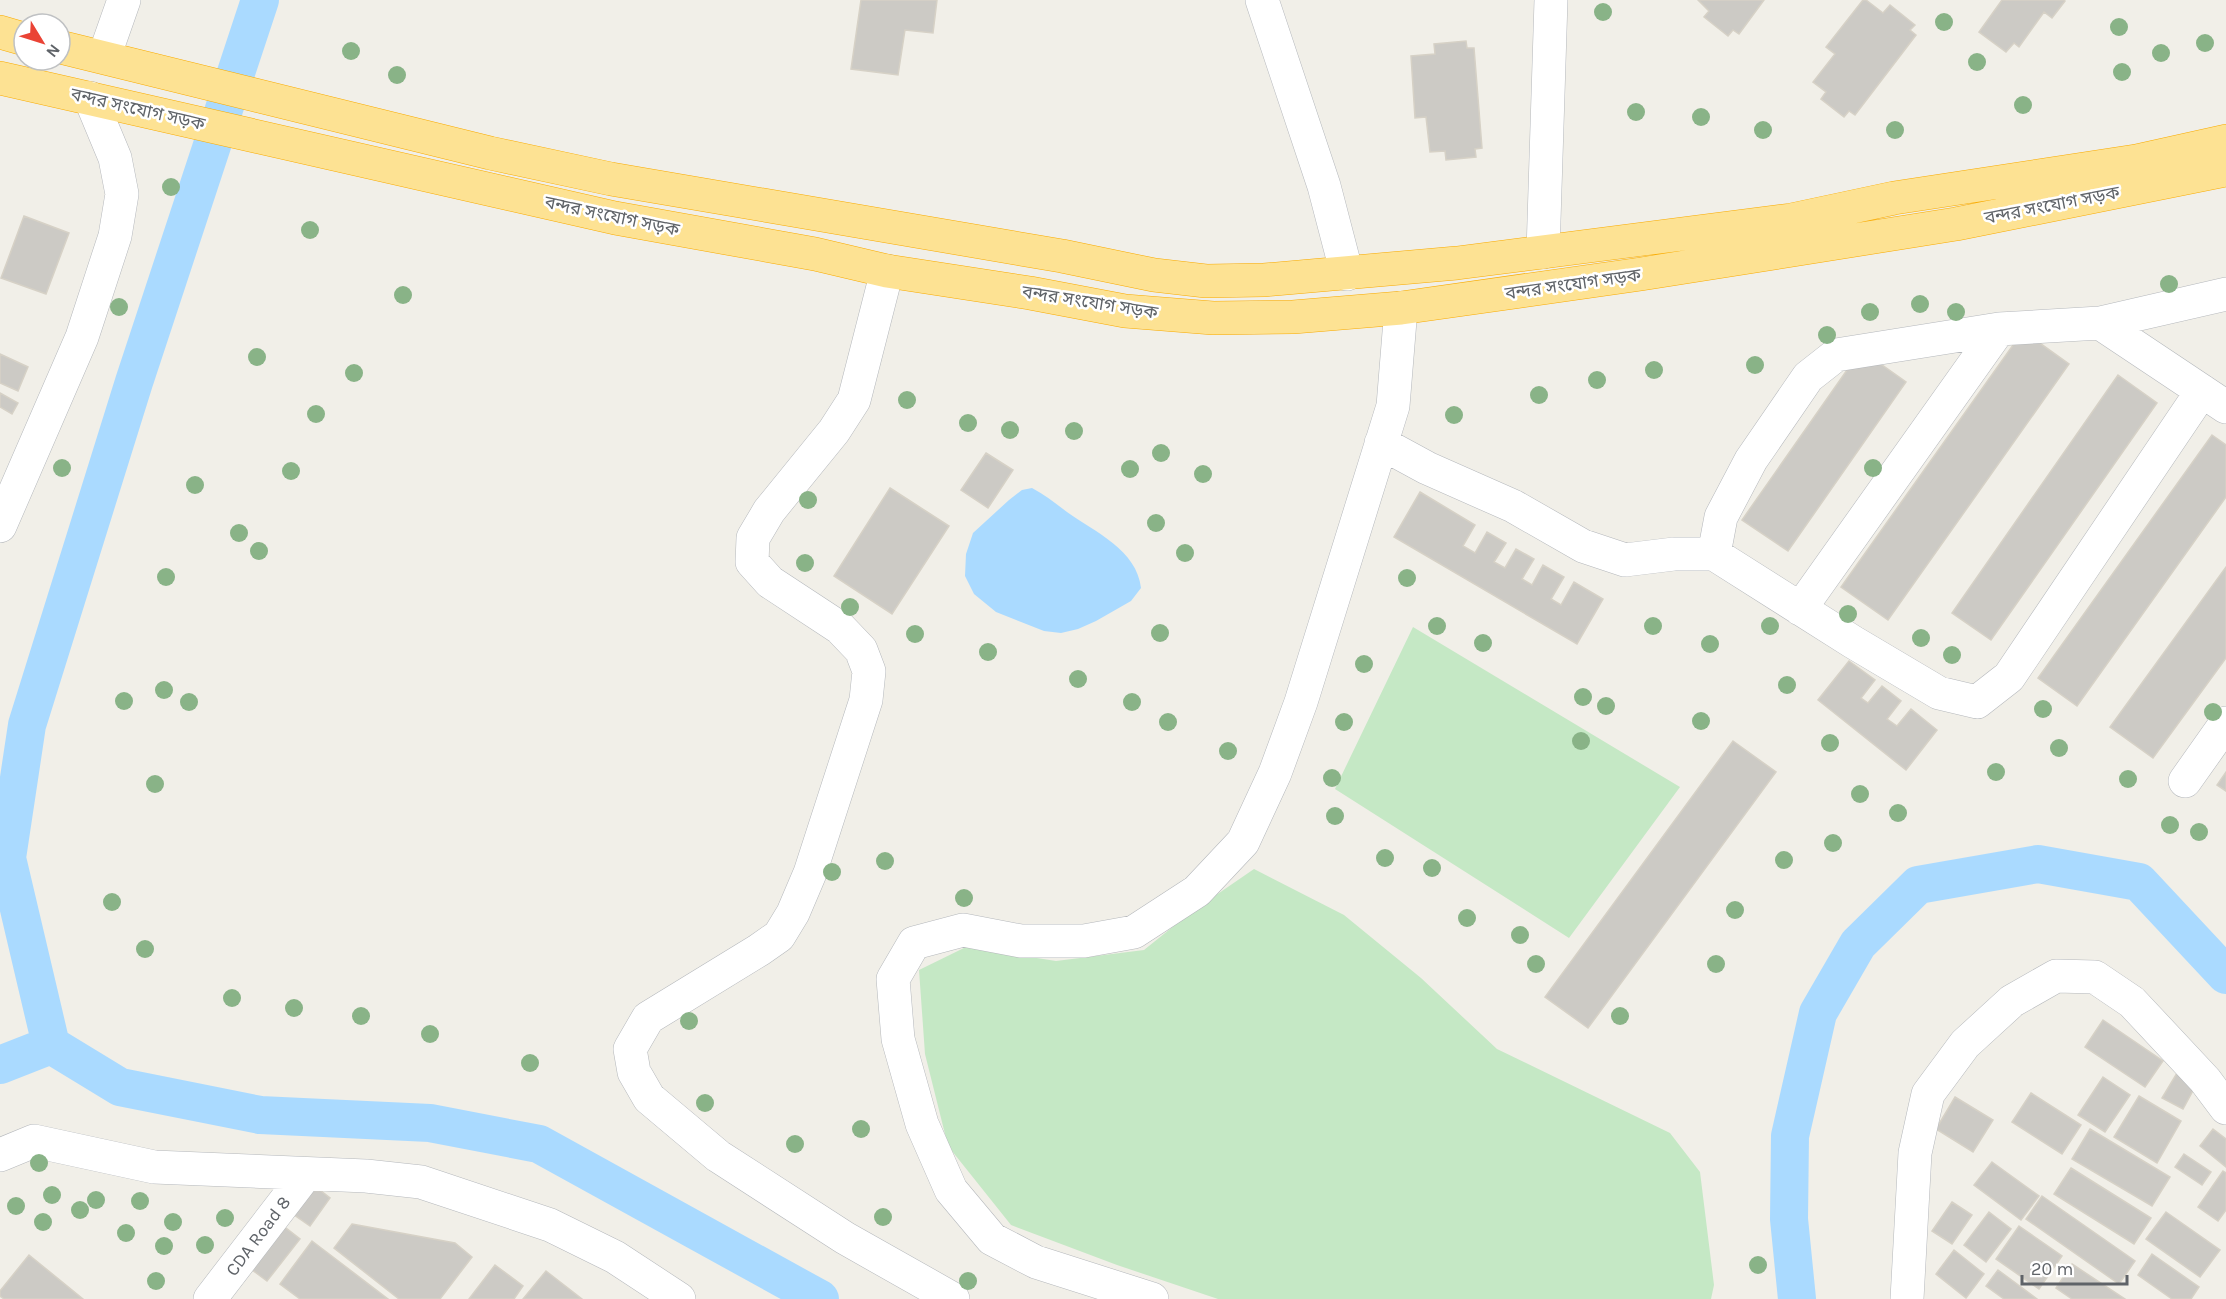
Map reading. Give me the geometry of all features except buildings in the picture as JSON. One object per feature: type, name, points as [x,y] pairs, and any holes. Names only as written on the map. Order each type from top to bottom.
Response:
[{"type":"highway","name":"বন্দর সংযোগ সড়ক","points":[[72,50],[490,153],[611,179],[1062,256],[1154,275],[1206,280],[1264,280],[1347,274],[1543,252],[1791,220],[1894,198],[2136,161],[2226,141]]},
{"type":"highway","name":"বন্দর সংযোগ সড়ক","points":[[0,78],[615,218],[815,254],[887,271],[1030,292],[1136,312],[1213,318],[1293,317],[1401,308],[1641,274],[1956,224],[2226,170]]},
{"type":"street","points":[[104,57],[124,0]]},
{"type":"street","points":[[1262,0],[1324,186],[1347,274]]},
{"type":"street","points":[[1543,252],[1551,0]]},
{"type":"street","points":[[0,526],[82,337],[115,236],[122,194],[115,158],[90,98]]},
{"type":"street","points":[[887,271],[854,400],[834,431],[769,511],[753,538],[752,562],[770,582],[840,628],[861,650],[869,671],[867,700],[810,873],[793,913],[779,936],[648,1018],[630,1049],[634,1072],[649,1098],[718,1155],[845,1238],[952,1299]]},
{"type":"street","points":[[1714,554],[1721,517],[1751,460],[1808,377],[1836,355],[2000,329],[2100,323],[2226,294]]},
{"type":"street","points":[[1152,1299],[1036,1262],[992,1239],[951,1190],[922,1124],[901,1050],[893,979],[914,944],[963,930],[1021,940],[1084,942],[1134,932],[1197,891],[1243,842],[1275,773],[1301,702],[1393,406],[1401,308]]},
{"type":"street","points":[[1381,443],[1427,468],[1513,506],[1583,546],[1625,560],[1674,554],[1714,554],[1939,693],[1977,702],[2009,677],[2214,399],[2100,323]]},
{"type":"street","points":[[1800,609],[2000,329]]},
{"type":"street","points":[[2185,781],[2226,723]]},
{"type":"street","points":[[1907,1299],[1916,1153],[1928,1094],[1965,1044],[2012,1001],[2056,976],[2095,977],[2132,1002],[2205,1080],[2226,1108]]},
{"type":"street","points":[[0,1155],[33,1141],[154,1167],[366,1176],[421,1182],[550,1225],[615,1257],[676,1298]]},
{"type":"street","name":"CDA Road 8","points":[[210,1299],[306,1174]]},
{"type":"green space","points":[[1413,627],[1680,787],[1569,938],[1335,789]]},
{"type":"green space","points":[[1254,869],[1344,915],[1421,978],[1497,1049],[1670,1133],[1700,1172],[1714,1285],[1711,1299],[1218,1299],[1117,1265],[1011,1225],[948,1146],[925,1054],[919,970],[966,947],[1056,961],[1144,950],[1190,913]]},
{"type":"water","points":[[1032,488],[1113,543],[1132,563],[1141,588],[1131,601],[1096,621],[1061,633],[1044,631],[996,612],[974,594],[965,576],[966,554],[973,533],[1022,490]]},
{"type":"waterway","points":[[260,0],[134,382],[27,725],[7,858],[51,1045],[120,1087],[260,1115],[430,1123],[539,1144],[820,1299]]},
{"type":"waterway","points":[[1797,1299],[1789,1219],[1790,1136],[1818,1013],[1858,944],[1918,885],[2038,864],[2139,882],[2226,975]]},
{"type":"waterway","points":[[0,1065],[51,1045]]}]
